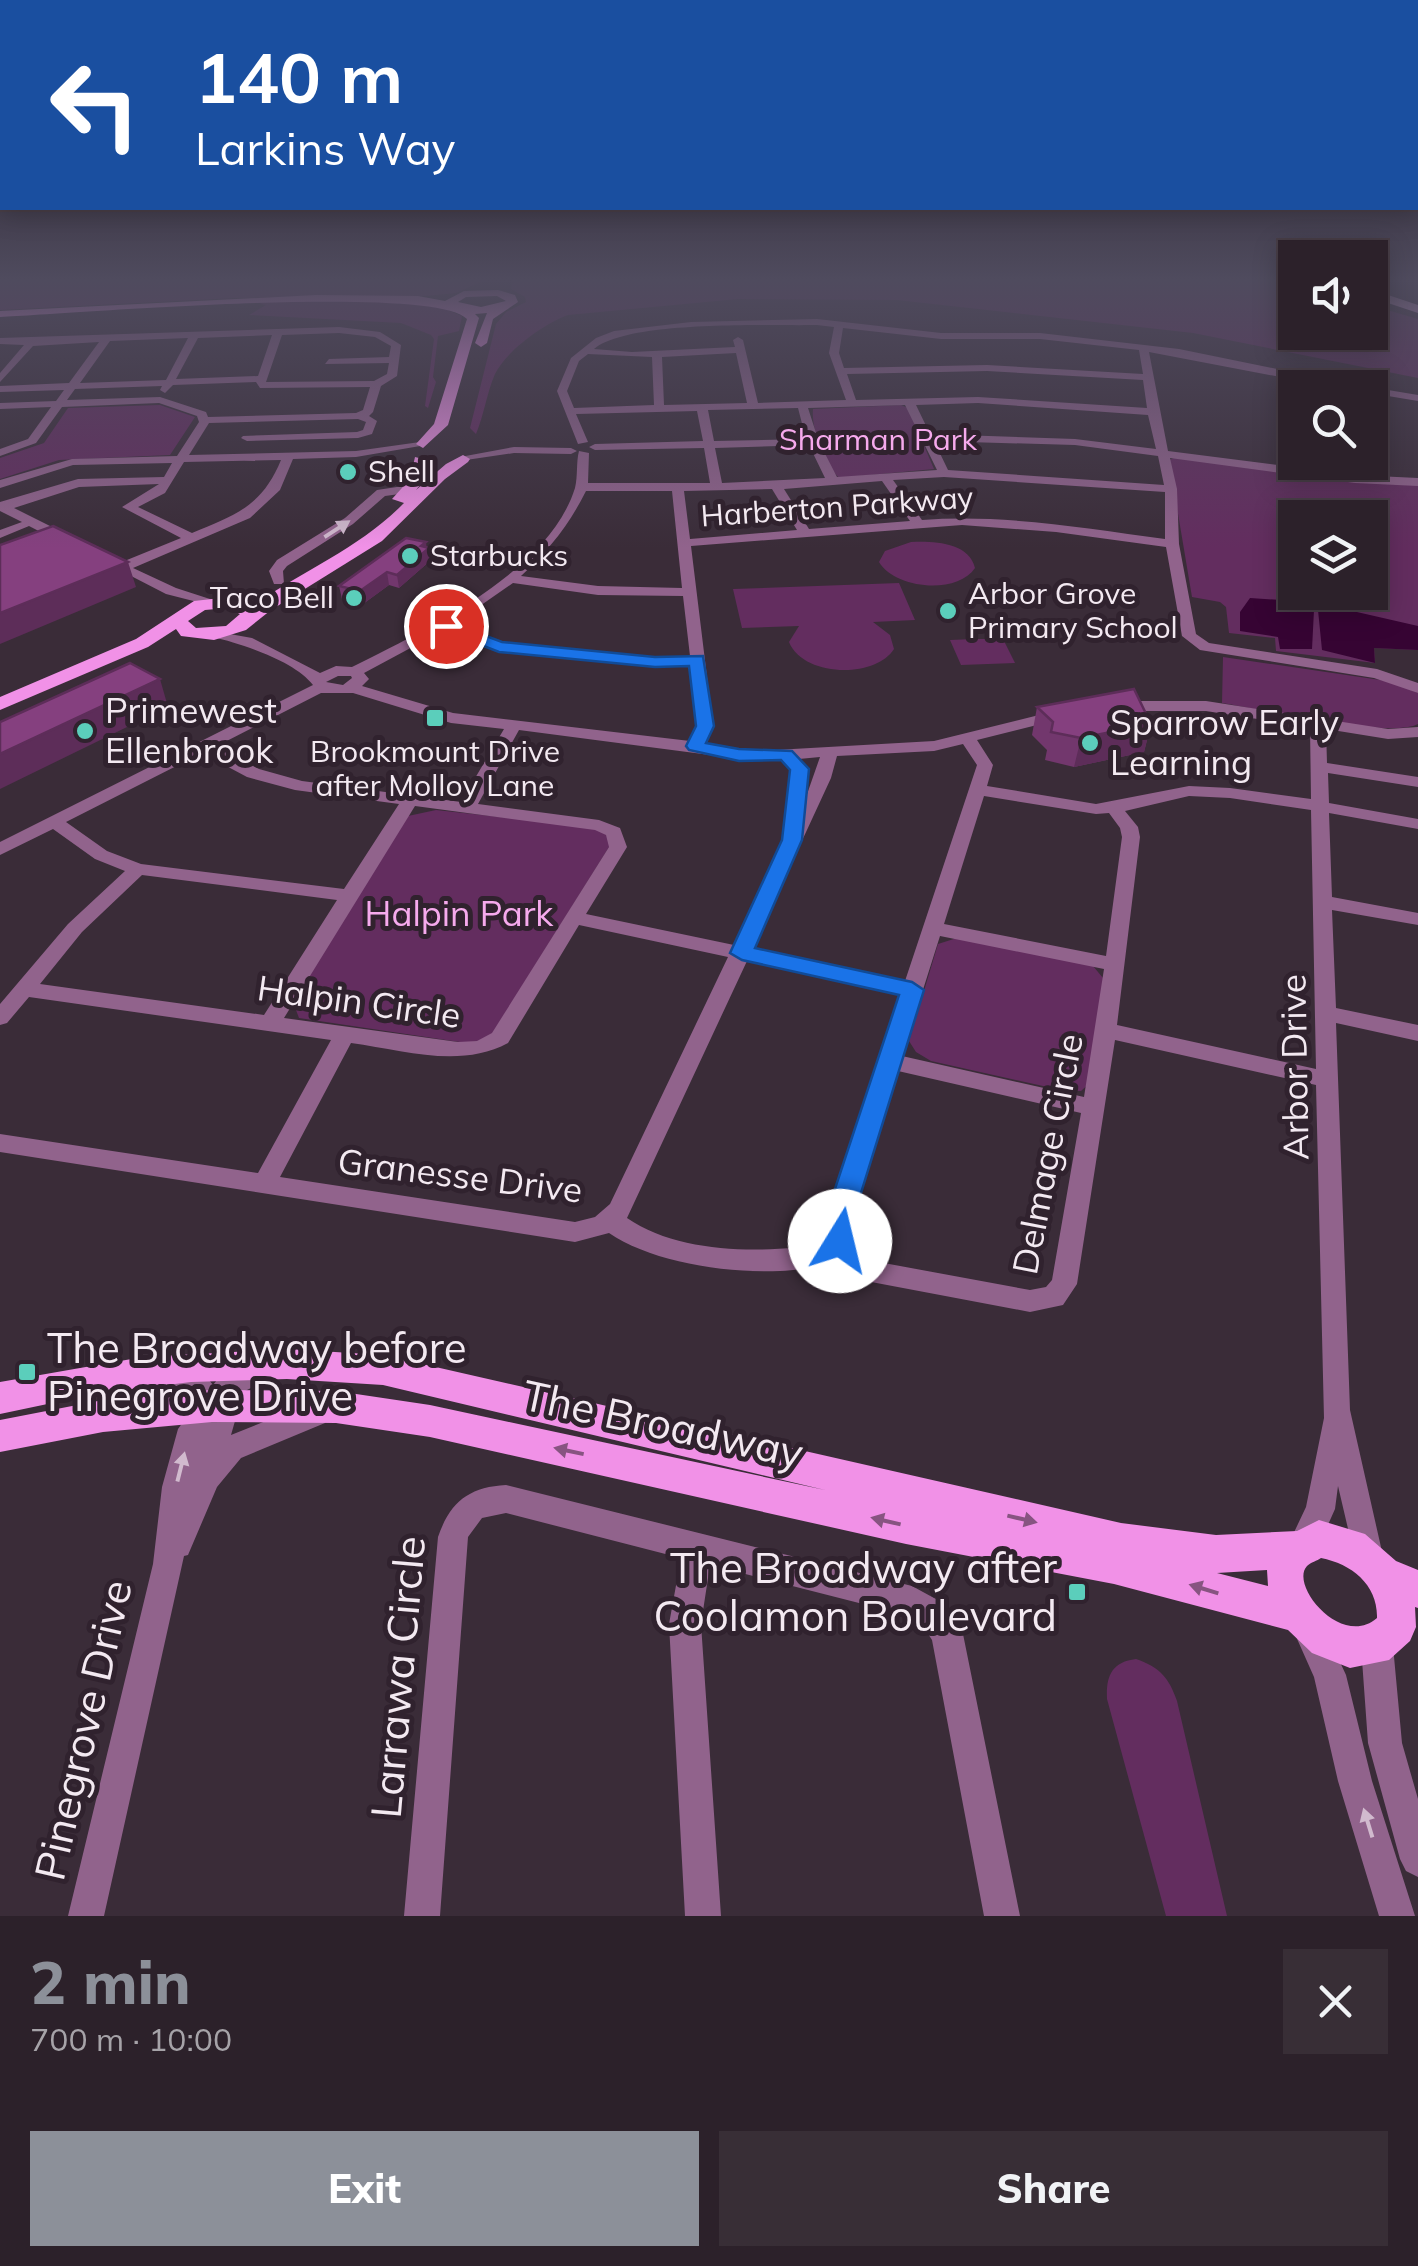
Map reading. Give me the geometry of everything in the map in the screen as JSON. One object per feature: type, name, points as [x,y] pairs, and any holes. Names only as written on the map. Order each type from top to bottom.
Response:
[{"type":"main road","points":[[0,704],[142,643],[179,618],[214,602],[279,581],[360,534],[410,489],[418,475],[420,452],[442,423],[458,369]]},
{"type":"main road","points":[[462,408],[473,369]]},
{"type":"main road","points":[[420,452],[461,448]]},
{"type":"main road","points":[[420,452],[438,463],[461,448]]},
{"type":"main road","points":[[0,720],[140,658],[247,620],[379,536],[414,505],[461,448]]},
{"type":"main road","points":[[214,602],[246,607],[247,620]]},
{"type":"main road","points":[[179,618],[187,632],[212,634]]},
{"type":"main road","name":"The Broadway","points":[[6,1396],[202,1365],[290,1363],[384,1370],[1121,1542],[1216,1554],[1300,1546]]},
{"type":"main road","name":"The Broadway","points":[[0,1436],[103,1416],[154,1412],[202,1418],[336,1407],[430,1421],[906,1526],[1114,1566],[1302,1619]]},
{"type":"main road","points":[[1335,1541],[1390,1574],[1397,1635],[1360,1649],[1342,1646],[1302,1619],[1286,1586],[1285,1570],[1300,1546],[1335,1541]]},
{"type":"street","points":[[0,453],[32,441],[84,369]]},
{"type":"street","points":[[160,400],[176,369]]},
{"type":"street","points":[[264,369],[260,385],[272,388],[376,384],[392,376],[393,369]]},
{"type":"street","points":[[322,386],[328,369]]},
{"type":"street","points":[[212,634],[247,641],[335,691],[446,626],[509,578],[553,535],[582,488],[581,447],[562,391],[571,369]]},
{"type":"street","points":[[658,369],[659,408]]},
{"type":"street","points":[[745,369],[753,405]]},
{"type":"street","points":[[852,403],[840,371],[918,369]]},
{"type":"street","points":[[1010,369],[1149,378]]},
{"type":"street","points":[[1148,369],[1152,412],[1170,489],[1172,544],[1186,628],[1195,642],[1377,674],[1417,686]]},
{"type":"street","points":[[1249,369],[1278,375]]},
{"type":"street","points":[[0,390],[260,380]]},
{"type":"street","points":[[360,416],[368,412],[376,384]]},
{"type":"street","points":[[237,457],[272,388]]},
{"type":"street","points":[[1388,393],[1418,398]]},
{"type":"street","points":[[0,418],[5,406],[160,400],[202,414],[204,420]]},
{"type":"street","points":[[569,411],[991,401],[1152,412]]},
{"type":"street","points":[[909,402],[944,473]]},
{"type":"street","points":[[802,404],[813,442],[832,482]]},
{"type":"street","points":[[702,406],[717,488]]},
{"type":"street","points":[[204,420],[360,416],[372,420],[368,432],[358,435],[247,438]]},
{"type":"street","points":[[194,539],[130,510],[130,504],[157,493],[204,420]]},
{"type":"street","points":[[925,437],[1075,442],[1278,465]]},
{"type":"street","points":[[461,448],[813,442]]},
{"type":"street","points":[[0,484],[72,462],[420,452]]},
{"type":"street","points":[[122,567],[228,525],[261,505],[276,487],[288,455]]},
{"type":"street","points":[[582,488],[776,486],[944,473],[1170,489]]},
{"type":"street","points":[[885,477],[918,522]]},
{"type":"street","points":[[1388,478],[1418,482]]},
{"type":"street","points":[[1,509],[74,484],[167,480]]},
{"type":"street","points":[[103,482],[140,500]]},
{"type":"street","points":[[776,486],[805,532]]},
{"type":"street","points":[[678,488],[705,726],[696,746]]},
{"type":"street","points":[[1,509],[23,526],[162,587],[214,602]]},
{"type":"street","points":[[1,509],[166,598],[179,618]]},
{"type":"street","name":"Harberton Parkway","points":[[684,543],[918,522],[1008,523],[1172,544]]},
{"type":"street","points":[[0,534],[23,526]]},
{"type":"street","points":[[38,549],[75,548]]},
{"type":"street","points":[[509,578],[644,594],[688,592]]},
{"type":"street","points":[[146,587],[162,587]]},
{"type":"street","points":[[247,620],[354,680],[433,714],[513,727],[696,746],[739,755],[934,746],[1072,712]]},
{"type":"street","points":[[446,626],[499,647],[655,662],[697,660]]},
{"type":"street","points":[[0,849],[203,747],[320,683],[336,670]]},
{"type":"street","points":[[1096,708],[1187,705],[1388,734],[1418,732]]},
{"type":"street","name":"Arbor Drive","points":[[1318,724],[1336,1410]]},
{"type":"street","points":[[466,809],[513,727]]},
{"type":"street","points":[[610,1220],[633,1236],[660,1246],[782,1262],[821,1259],[844,1249],[838,1222],[984,764],[968,739]]},
{"type":"street","name":"Halpin Circle","points":[[24,989],[458,1050],[489,1046],[500,1038],[616,853],[618,842],[611,829],[274,780],[203,747]]},
{"type":"street","name":"Granesse Drive","points":[[0,1143],[575,1232],[589,1231],[610,1220],[619,1210],[823,778],[830,752]]},
{"type":"street","name":"Granesse Drive","points":[[786,755],[800,769],[801,778],[792,840]]},
{"type":"street","points":[[1319,767],[1418,782]]},
{"type":"street","points":[[974,789],[1070,807],[1115,809],[1158,795],[1202,791],[1418,824]]},
{"type":"street","points":[[271,1022],[408,802]]},
{"type":"street","name":"Delmage Circle","points":[[844,1249],[858,1265],[876,1273],[1030,1301],[1054,1297],[1066,1276],[1106,1030],[1131,838],[1129,826],[1115,809]]},
{"type":"street","points":[[54,822],[101,854],[138,870],[350,896]]},
{"type":"street","points":[[0,1018],[75,928],[138,870]]},
{"type":"street","points":[[1324,902],[1418,918]]},
{"type":"street","points":[[575,918],[912,990]]},
{"type":"street","points":[[934,928],[1114,964]]},
{"type":"street","points":[[1327,1014],[1418,1033]]},
{"type":"street","points":[[1106,1030],[1328,1080]]},
{"type":"street","points":[[264,1184],[346,1034]]},
{"type":"street","points":[[890,1061],[1091,1106]]},
{"type":"street","points":[[202,1418],[231,1384],[290,1363]]},
{"type":"street","points":[[6,1396],[178,1383],[198,1386],[202,1418]]},
{"type":"street","points":[[204,1484],[231,1449],[336,1407]]},
{"type":"street","points":[[1300,1546],[1320,1509],[1336,1410]]},
{"type":"street","points":[[1336,1410],[1390,1574]]},
{"type":"street","name":"Pinegrove Drive","points":[[86,1916],[168,1564],[176,1487],[202,1418],[221,1421],[204,1484],[168,1564]]},
{"type":"street","name":"Larrawa Circle","points":[[422,1916],[451,1550],[462,1513],[478,1503],[517,1499],[697,1550],[912,1602],[938,1618],[953,1658],[1002,1916]]},
{"type":"street","points":[[697,1550],[686,1624],[703,1916]]},
{"type":"street","points":[[1302,1619],[1330,1676],[1355,1780],[1397,1916]]},
{"type":"street","points":[[1397,1635],[1385,1742],[1418,1859]]},
{"type":"green space","points":[[430,369],[434,369],[436,382],[428,408],[425,406]]},
{"type":"green space","points":[[485,369],[498,369],[492,381],[476,434],[470,428]]},
{"type":"green space","points":[[1375,369],[1418,369],[1418,378]]},
{"type":"green space","points":[[160,405],[195,417],[170,455],[59,460],[0,479],[0,458],[44,443],[68,408]]},
{"type":"green space","name":"Sharman Park","points":[[901,405],[908,408],[934,469],[839,478],[820,445],[813,409]]},
{"type":"green space","points":[[1169,460],[1278,469],[1278,480],[1418,483],[1418,650],[1374,648],[1375,663],[1276,651],[1275,638],[1229,633],[1226,607],[1220,602],[1192,597]]},
{"type":"green space","points":[[911,542],[958,548],[975,568],[966,577],[941,585],[898,578],[879,562],[885,551]]},
{"type":"green space","points":[[899,583],[915,620],[873,622],[890,635],[894,649],[872,665],[840,670],[823,668],[797,654],[789,642],[799,626],[742,628],[733,589]]},
{"type":"green space","points":[[1003,639],[1015,663],[961,665],[950,640]]},
{"type":"green space","points":[[1223,657],[1394,682],[1418,693],[1418,724],[1403,728],[1354,726],[1222,703]]},
{"type":"green space","name":"Halpin Park","points":[[436,810],[593,827],[604,831],[611,844],[489,1039],[466,1043],[299,1018],[293,1002],[408,816]]},
{"type":"green space","points":[[960,937],[1093,966],[1103,978],[1093,1080],[1081,1091],[931,1061],[916,1052],[909,1041],[938,944]]},
{"type":"green space","points":[[1136,1659],[1163,1674],[1177,1701],[1227,1916],[1166,1916],[1107,1699],[1112,1672],[1121,1663]]},
{"type":"shaded area","points":[[1250,598],[1278,600],[1278,610],[1314,610],[1312,649],[1280,649],[1278,637],[1240,631],[1240,612]]},
{"type":"shaded area","points":[[1318,610],[1348,610],[1418,626],[1418,650],[1374,648],[1375,663],[1322,650]]},
{"type":"building","points":[[53,526],[128,562],[0,613],[0,545]]},
{"type":"building","points":[[406,538],[426,542],[421,546],[429,548],[397,575],[387,572],[360,591],[339,586]]},
{"type":"building","points":[[130,663],[160,679],[0,754],[0,722]]},
{"type":"building","points":[[1134,689],[1151,724],[1081,738],[1051,732],[1053,722],[1037,707]]},
{"type":"place","name":"Shell","points":[[348,472]]},
{"type":"place","name":"Starbucks","points":[[410,556]]},
{"type":"place","name":"Taco Bell","points":[[354,598]]},
{"type":"place","name":"Arbor Grove Primary School","points":[[948,611]]},
{"type":"place","name":"Brookmount Drive after Molloy Lane","points":[[435,718]]},
{"type":"place","name":"Primewest Ellenbrook","points":[[85,731]]},
{"type":"place","name":"Sparrow Early Learning","points":[[1090,743]]},
{"type":"place","name":"The Broadway before Pinegrove Drive","points":[[27,1372]]},
{"type":"place","name":"The Broadway after Coolamon Boulevard","points":[[1077,1592]]},
{"type":"route","points":[[446,626],[499,647],[655,662],[697,660],[705,726],[696,746],[724,754],[786,755],[800,769],[792,840],[742,953],[912,990],[838,1222],[840,1241]]}]
